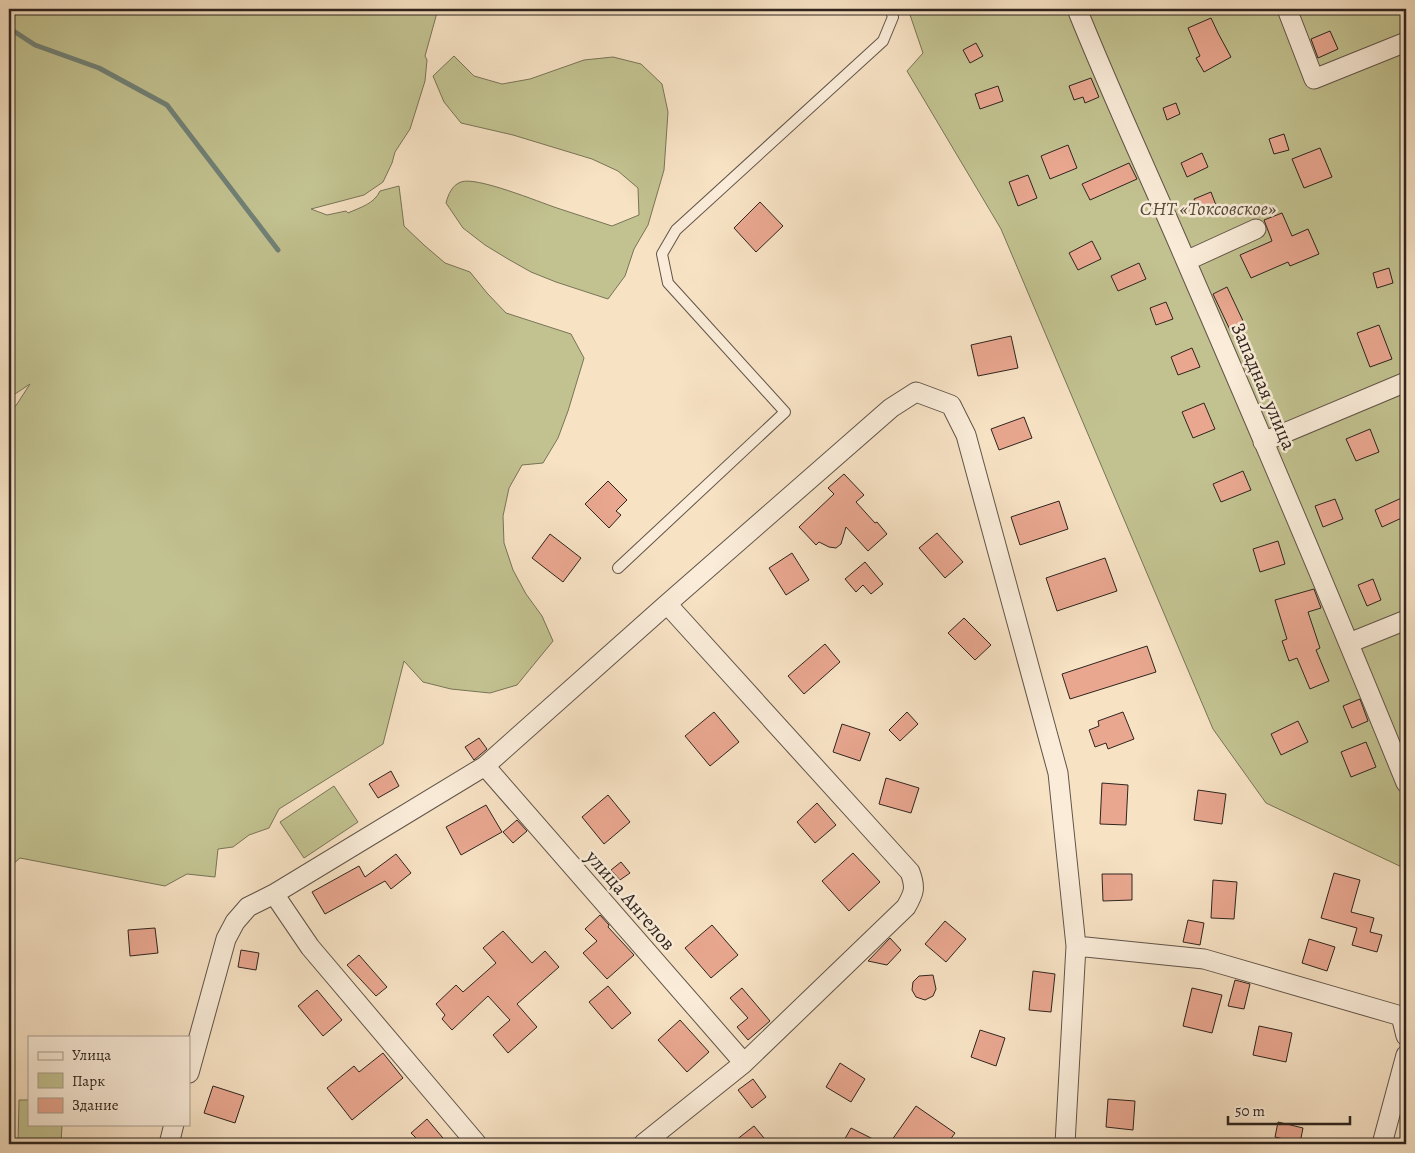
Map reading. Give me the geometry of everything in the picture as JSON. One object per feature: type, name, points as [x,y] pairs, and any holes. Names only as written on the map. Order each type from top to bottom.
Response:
[{"type":"street","name":"Западная улица","points":[[1077,9],[1349,643],[1406,783]]},
{"type":"street","points":[[1287,9],[1314,79],[1406,42]]},
{"type":"street","points":[[1186,261],[1256,229]]},
{"type":"street","points":[[1263,442],[1406,382]]},
{"type":"street","points":[[190,1068],[226,939],[235,922],[248,907],[274,894],[485,766],[892,408],[916,392],[951,405],[966,435],[1058,773],[1076,946],[1065,1144]]},
{"type":"street","points":[[642,1144],[744,1062],[906,907],[912,897],[914,883],[910,872],[667,604]]},
{"type":"street","points":[[1349,643],[1406,620]]},
{"type":"street","name":"улица Ангелов","points":[[485,766],[744,1062]]},
{"type":"street","points":[[274,894],[310,946],[477,1144]]},
{"type":"street","points":[[1076,946],[1204,958],[1401,1016],[1406,1036]]},
{"type":"street","points":[[1382,1144],[1406,1055]]},
{"type":"street","points":[[169,1144],[174,1126]]},
{"type":"lane","points":[[618,568],[785,412],[668,283],[662,254],[676,230],[883,41],[893,17],[890,9]]},
{"type":"green space","points":[[9,9],[438,9],[425,56],[427,60],[425,81],[410,129],[395,152],[383,182],[364,195],[311,209],[327,215],[346,211],[348,213],[371,202],[380,191],[399,186],[404,226],[424,245],[445,263],[470,272],[506,313],[571,334],[584,358],[558,438],[543,463],[522,465],[509,488],[503,516],[504,543],[513,570],[526,594],[542,616],[553,641],[517,685],[490,693],[451,689],[423,682],[404,661],[383,744],[279,809],[269,828],[249,835],[233,847],[218,849],[215,877],[187,874],[165,886],[20,858],[12,865],[9,871],[9,414],[30,384],[9,398]]},
{"type":"green space","name":"СНТ «Токсовское»","points":[[908,9],[1406,9],[1406,869],[1266,803],[1213,729],[1001,229],[907,71],[923,53]]},
{"type":"green space","points":[[454,56],[474,76],[502,84],[530,79],[584,60],[613,57],[641,64],[662,84],[668,112],[664,170],[648,225],[634,249],[625,276],[608,299],[531,272],[508,259],[485,245],[463,228],[446,203],[455,185],[469,181],[508,190],[612,226],[639,215],[638,188],[618,171],[592,159],[513,135],[461,123],[444,102],[433,76]]},
{"type":"green space","points":[[334,786],[358,822],[304,858],[280,822]]},
{"type":"green space","points":[[19,1100],[28,1100],[28,1126],[62,1126],[61,1144],[18,1144]]},
{"type":"building","points":[[1211,18],[1231,57],[1204,72],[1196,58],[1200,56],[1188,28]]},
{"type":"building","points":[[1330,31],[1338,49],[1318,58],[1311,39]]},
{"type":"building","points":[[976,43],[983,56],[970,63],[963,50]]},
{"type":"building","points":[[1091,78],[1099,97],[1085,103],[1083,97],[1074,100],[1069,86]]},
{"type":"building","points":[[998,86],[1003,101],[980,109],[975,94]]},
{"type":"building","points":[[1176,103],[1180,114],[1167,120],[1163,108]]},
{"type":"building","points":[[1284,134],[1289,150],[1274,154],[1269,139]]},
{"type":"building","points":[[1068,145],[1077,168],[1050,179],[1041,156]]},
{"type":"building","points":[[1320,148],[1332,177],[1304,188],[1292,159]]},
{"type":"building","points":[[1202,153],[1208,167],[1187,177],[1181,163]]},
{"type":"building","points":[[1129,163],[1137,179],[1090,200],[1082,184]]},
{"type":"building","points":[[1028,175],[1037,198],[1018,206],[1009,182]]},
{"type":"building","points":[[1211,192],[1217,208],[1201,214],[1194,199]]},
{"type":"building","points":[[760,202],[783,226],[756,252],[734,228]]},
{"type":"building","points":[[1282,213],[1292,236],[1308,229],[1319,254],[1290,266],[1288,262],[1251,278],[1240,255],[1272,241],[1264,220]]},
{"type":"building","points":[[1092,241],[1101,259],[1078,270],[1069,253]]},
{"type":"building","points":[[1139,263],[1146,279],[1118,291],[1111,276]]},
{"type":"building","points":[[1389,268],[1393,283],[1377,288],[1373,273]]},
{"type":"building","points":[[1227,287],[1245,325],[1231,332],[1213,294]]},
{"type":"building","points":[[1166,302],[1173,319],[1156,325],[1150,308]]},
{"type":"building","points":[[1379,325],[1392,359],[1370,367],[1357,333]]},
{"type":"building","points":[[1011,336],[1018,368],[978,376],[971,345]]},
{"type":"building","points":[[1192,348],[1200,367],[1178,375],[1171,357]]},
{"type":"building","points":[[1204,403],[1215,429],[1193,438],[1182,412]]},
{"type":"building","points":[[1024,417],[1032,438],[999,450],[991,429]]},
{"type":"building","points":[[1370,429],[1379,452],[1356,461],[1346,439]]},
{"type":"building","points":[[1243,471],[1251,490],[1221,502],[1213,484]]},
{"type":"building","points":[[844,474],[864,495],[856,502],[887,534],[868,551],[846,527],[841,544],[836,548],[819,542],[816,545],[799,527],[834,494],[828,488]]},
{"type":"building","points":[[608,481],[627,500],[616,511],[621,515],[609,528],[585,504]]},
{"type":"building","points":[[1406,496],[1406,516],[1382,527],[1375,510]]},
{"type":"building","points":[[1335,499],[1343,519],[1323,527],[1315,506]]},
{"type":"building","points":[[1059,501],[1068,529],[1020,545],[1011,517]]},
{"type":"building","points":[[937,533],[963,562],[945,578],[919,548]]},
{"type":"building","points":[[550,534],[581,558],[563,582],[532,558]]},
{"type":"building","points":[[1278,541],[1285,564],[1260,572],[1253,549]]},
{"type":"building","points":[[792,553],[809,580],[786,595],[769,568]]},
{"type":"building","points":[[1105,558],[1117,591],[1057,611],[1046,578]]},
{"type":"building","points":[[865,562],[883,584],[871,594],[863,585],[856,592],[845,579]]},
{"type":"building","points":[[1373,579],[1381,600],[1367,606],[1358,585]]},
{"type":"building","points":[[1314,589],[1321,608],[1308,612],[1320,648],[1316,650],[1329,681],[1310,689],[1297,658],[1289,661],[1282,641],[1287,639],[1275,600]]},
{"type":"building","points":[[964,618],[991,645],[975,660],[948,633]]},
{"type":"building","points":[[825,644],[840,662],[804,694],[788,676]]},
{"type":"building","points":[[1147,646],[1156,672],[1070,699],[1062,674]]},
{"type":"building","points":[[1360,699],[1368,721],[1352,728],[1343,706]]},
{"type":"building","points":[[714,712],[739,742],[710,766],[685,736]]},
{"type":"building","points":[[907,712],[918,724],[900,741],[889,730]]},
{"type":"building","points":[[1123,712],[1134,739],[1108,749],[1106,743],[1095,747],[1089,730],[1099,726],[1098,721]]},
{"type":"building","points":[[1298,721],[1308,742],[1281,755],[1271,734]]},
{"type":"building","points":[[842,724],[870,733],[860,761],[833,752]]},
{"type":"building","points":[[479,738],[487,749],[474,760],[465,747]]},
{"type":"building","points":[[1366,742],[1376,767],[1351,777],[1341,752]]},
{"type":"building","points":[[391,771],[399,786],[378,798],[369,784]]},
{"type":"building","points":[[886,778],[919,788],[911,813],[879,804]]},
{"type":"building","points":[[1102,783],[1128,785],[1126,825],[1100,824]]},
{"type":"building","points":[[1198,790],[1226,794],[1222,824],[1194,820]]},
{"type":"building","points":[[608,795],[630,822],[604,844],[582,817]]},
{"type":"building","points":[[817,803],[836,825],[815,843],[797,822]]},
{"type":"building","points":[[486,805],[502,832],[461,855],[446,827]]},
{"type":"building","points":[[517,820],[527,831],[513,843],[503,832]]},
{"type":"building","points":[[853,853],[880,882],[849,911],[822,881]]},
{"type":"building","points":[[396,854],[411,873],[391,889],[385,881],[325,914],[312,892],[359,866],[365,877]]},
{"type":"building","points":[[621,862],[630,873],[620,880],[611,870]]},
{"type":"building","points":[[1334,873],[1360,880],[1351,912],[1374,918],[1370,932],[1382,935],[1377,952],[1352,945],[1357,928],[1321,918]]},
{"type":"building","points":[[1102,874],[1132,874],[1132,900],[1103,901]]},
{"type":"building","points":[[1213,880],[1237,882],[1234,919],[1211,918]]},
{"type":"building","points":[[600,915],[609,925],[608,927],[634,955],[607,979],[583,953],[597,941],[585,929]]},
{"type":"building","points":[[1188,920],[1204,923],[1200,945],[1183,942]]},
{"type":"building","points":[[945,921],[966,939],[946,962],[925,944]]},
{"type":"building","points":[[712,925],[738,955],[711,978],[685,948]]},
{"type":"building","points":[[155,928],[158,953],[130,956],[128,930]]},
{"type":"building","points":[[503,931],[532,963],[545,951],[559,967],[517,1004],[537,1027],[508,1053],[493,1035],[510,1020],[488,996],[452,1030],[442,1019],[445,1015],[436,1004],[456,985],[463,992],[496,963],[483,948]]},
{"type":"building","points":[[890,938],[901,950],[887,965],[868,961]]},
{"type":"building","points":[[1309,939],[1335,947],[1327,971],[1302,963]]},
{"type":"building","points":[[241,950],[259,953],[256,970],[238,967]]},
{"type":"building","points":[[359,955],[387,987],[376,996],[347,965]]},
{"type":"building","points":[[1033,971],[1055,974],[1051,1012],[1029,1010]]},
{"type":"building","points":[[933,975],[936,989],[933,996],[925,1000],[916,997],[912,990],[913,982],[919,976]]},
{"type":"building","points":[[1235,980],[1250,984],[1244,1009],[1228,1006]]},
{"type":"building","points":[[608,986],[631,1013],[612,1029],[589,1002]]},
{"type":"building","points":[[742,988],[770,1021],[748,1040],[737,1027],[748,1018],[730,998]]},
{"type":"building","points":[[1192,988],[1222,995],[1212,1033],[1183,1026]]},
{"type":"building","points":[[317,990],[342,1020],[323,1036],[298,1006]]},
{"type":"building","points":[[680,1020],[709,1052],[687,1072],[658,1040]]},
{"type":"building","points":[[1259,1026],[1292,1033],[1286,1062],[1253,1055]]},
{"type":"building","points":[[980,1030],[1005,1038],[996,1066],[971,1057]]},
{"type":"building","points":[[383,1053],[403,1078],[352,1120],[327,1088],[354,1066],[359,1072]]},
{"type":"building","points":[[840,1063],[865,1079],[851,1102],[826,1087]]},
{"type":"building","points":[[753,1079],[766,1097],[752,1108],[738,1090]]},
{"type":"building","points":[[213,1086],[244,1096],[235,1123],[204,1113]]},
{"type":"building","points":[[1108,1099],[1135,1101],[1133,1130],[1106,1127]]},
{"type":"building","points":[[916,1106],[955,1133],[947,1144],[889,1144]]},
{"type":"building","points":[[427,1119],[448,1144],[422,1144],[411,1133]]},
{"type":"building","points":[[1278,1122],[1303,1128],[1300,1143],[1275,1137]]},
{"type":"building","points":[[754,1126],[769,1144],[731,1144]]},
{"type":"building","points":[[851,1128],[883,1144],[842,1144]]},
{"type":"waterway","points":[[9,28],[35,45],[99,68],[167,105],[278,250]]}]
